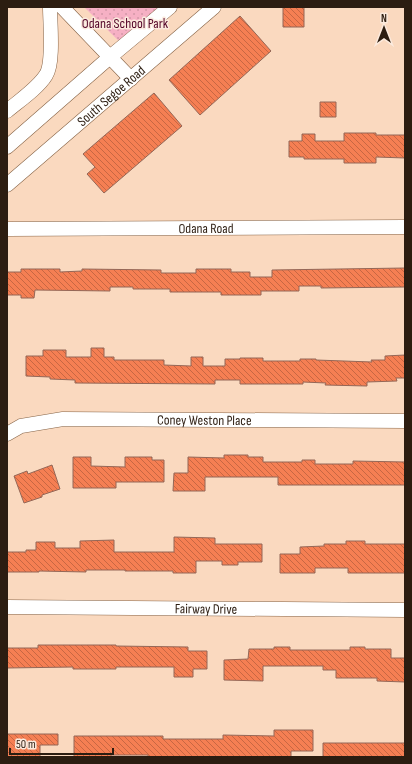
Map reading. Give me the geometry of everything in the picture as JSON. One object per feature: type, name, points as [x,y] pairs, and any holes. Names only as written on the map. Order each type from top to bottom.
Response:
[{"type":"street","points":[[7,111],[40,83],[48,72],[50,55],[50,7]]},
{"type":"street","points":[[62,7],[131,79]]},
{"type":"street","name":"South Segoe Road","points":[[7,147],[170,7]]},
{"type":"street","name":"South Segoe Road","points":[[7,184],[214,7]]},
{"type":"street","name":"Odana Road","points":[[7,229],[405,227]]},
{"type":"street","name":"Coney Weston Place","points":[[7,434],[20,426],[64,419],[405,421]]},
{"type":"street","name":"Fairway Drive","points":[[7,606],[405,610]]},
{"type":"green space","name":"Odana School Park","points":[[84,7],[170,7],[124,46]]},
{"type":"building","points":[[283,7],[304,7],[304,27],[283,27]]},
{"type":"building","points":[[240,16],[271,51],[200,115],[169,80]]},
{"type":"building","points":[[154,93],[182,126],[104,193],[87,174],[95,167],[83,154]]},
{"type":"building","points":[[320,102],[336,102],[336,117],[320,117]]},
{"type":"building","points":[[344,133],[405,135],[405,158],[376,157],[376,163],[344,163],[344,159],[304,159],[304,157],[289,157],[289,141],[302,141],[302,134],[315,134],[315,141],[344,141]]},
{"type":"building","points":[[405,268],[405,287],[321,288],[321,286],[299,286],[299,291],[261,291],[261,295],[221,295],[221,292],[170,292],[170,289],[133,289],[133,287],[110,287],[110,291],[35,290],[34,298],[21,298],[21,295],[7,295],[7,272],[21,272],[21,269],[60,269],[60,272],[82,271],[82,269],[161,270],[161,273],[196,273],[196,269],[231,269],[231,272],[250,272],[250,277],[272,277],[272,270]]},
{"type":"building","points":[[91,348],[104,348],[104,357],[114,357],[114,360],[164,360],[164,365],[191,366],[191,357],[203,357],[203,366],[225,366],[225,359],[240,358],[263,358],[263,361],[300,361],[300,359],[316,359],[372,362],[371,360],[385,360],[385,356],[405,355],[405,378],[396,378],[397,381],[367,382],[367,386],[325,385],[326,383],[303,382],[303,384],[240,384],[240,380],[215,380],[215,384],[75,383],[75,380],[26,376],[26,356],[43,356],[43,350],[66,350],[66,357],[91,357]]},
{"type":"building","points":[[224,455],[248,455],[248,457],[263,457],[263,462],[302,462],[302,460],[315,460],[315,464],[353,464],[353,461],[405,462],[405,485],[278,485],[278,477],[205,477],[205,491],[173,491],[174,473],[188,473],[188,457],[224,458]]},
{"type":"building","points":[[73,457],[91,457],[91,466],[125,467],[125,457],[152,457],[152,460],[164,460],[164,482],[116,482],[116,488],[73,488]]},
{"type":"building","points":[[52,465],[60,489],[24,503],[14,476],[27,471],[28,474]]},
{"type":"building","points":[[174,537],[215,538],[215,544],[262,544],[262,562],[238,562],[238,565],[222,565],[222,561],[196,561],[196,573],[125,570],[86,570],[86,572],[7,572],[7,552],[26,552],[26,550],[36,550],[36,542],[55,542],[55,548],[80,548],[80,541],[114,540],[114,552],[174,552]]},
{"type":"building","points":[[346,541],[365,541],[365,544],[405,544],[405,573],[348,573],[348,568],[315,568],[315,573],[280,573],[280,554],[300,554],[300,547],[324,546],[324,544],[346,544]]},
{"type":"building","points":[[38,645],[188,647],[188,651],[207,651],[207,669],[193,669],[193,677],[174,677],[174,667],[116,667],[116,669],[73,669],[73,667],[7,668],[7,648],[38,648]]},
{"type":"building","points":[[274,647],[290,647],[290,650],[350,650],[350,647],[365,647],[365,649],[391,649],[391,658],[405,658],[405,682],[377,681],[377,678],[336,678],[336,670],[323,670],[323,666],[263,666],[263,681],[224,680],[224,660],[248,659],[249,649],[274,649]]},
{"type":"building","points":[[274,730],[313,730],[313,751],[291,751],[291,757],[148,757],[148,755],[111,755],[111,757],[74,757],[74,736],[163,736],[163,739],[223,739],[223,735],[274,736]]},
{"type":"building","points":[[7,734],[58,734],[58,745],[40,745],[40,757],[7,757]]},
{"type":"building","points":[[323,743],[405,743],[405,757],[323,757]]}]
